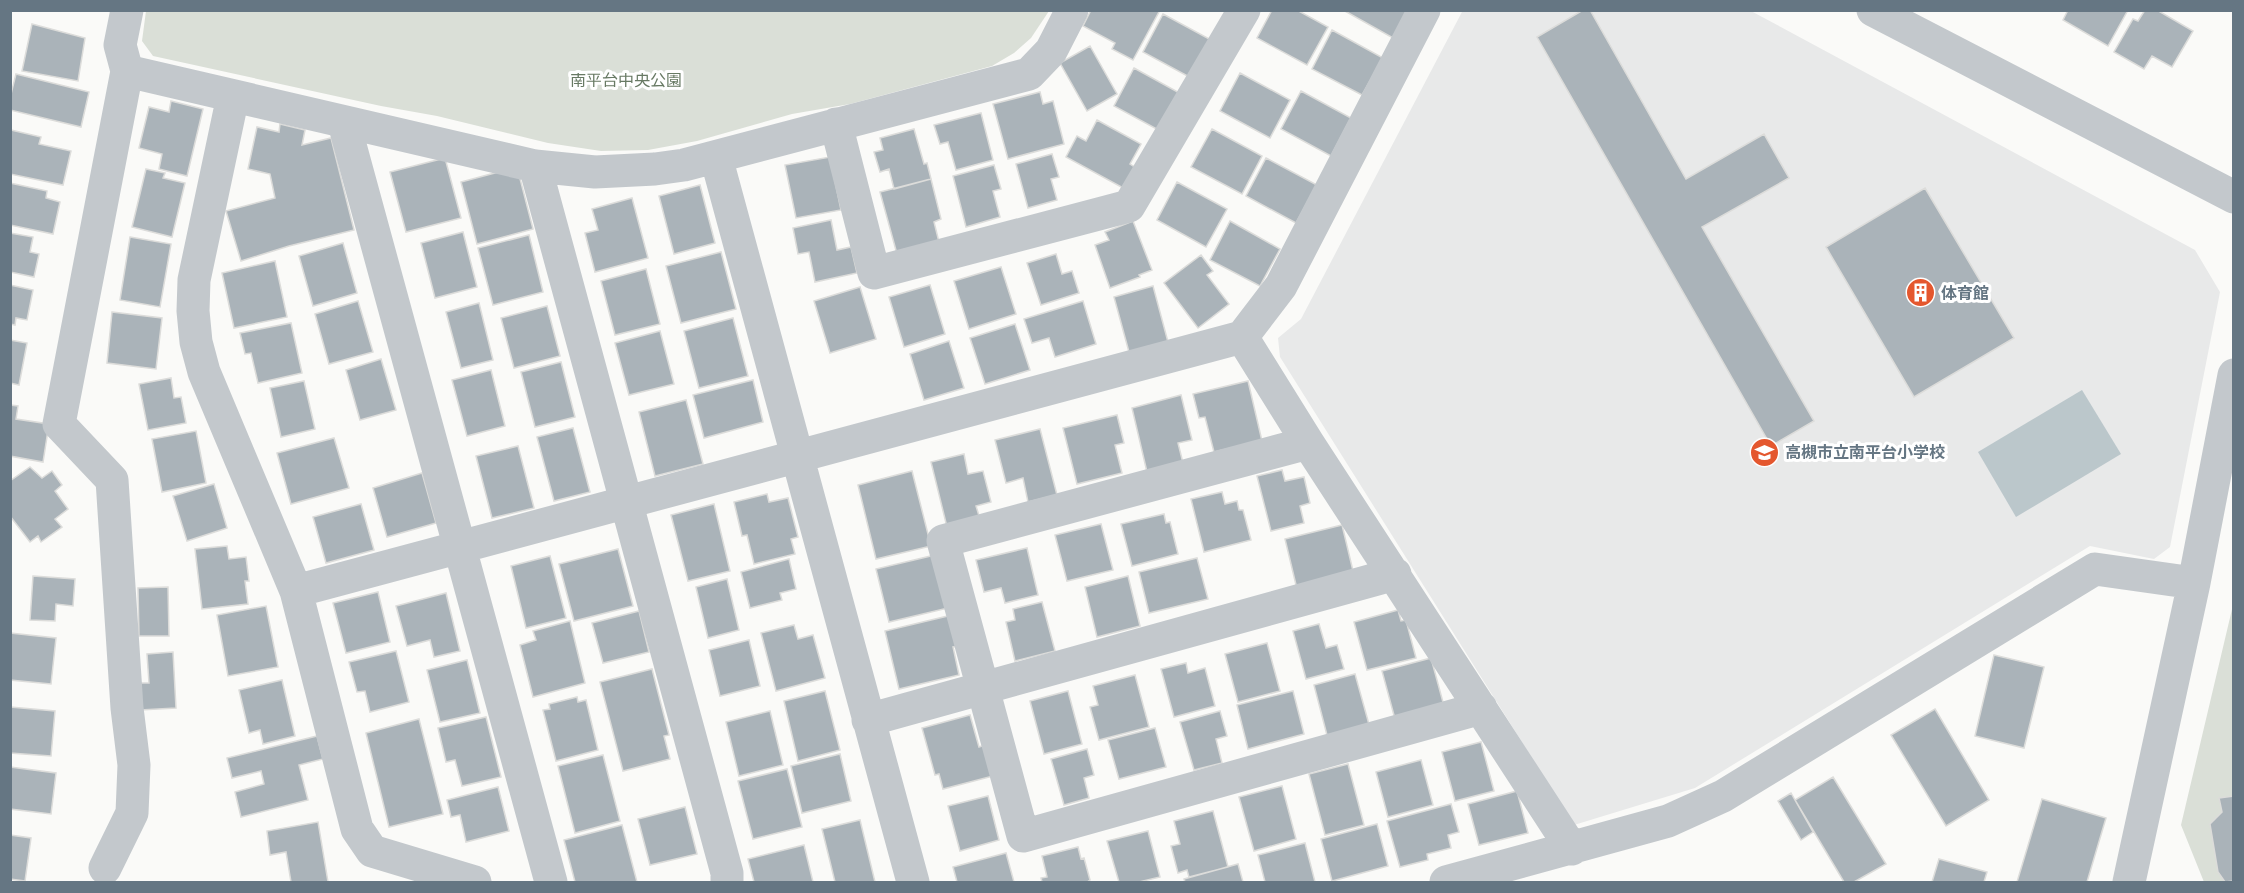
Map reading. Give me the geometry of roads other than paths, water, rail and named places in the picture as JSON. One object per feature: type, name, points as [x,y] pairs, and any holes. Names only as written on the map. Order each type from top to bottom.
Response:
[{"type":"street","points":[[104,878],[132,813],[134,765],[126,708],[112,480],[59,424],[127,71],[120,45],[127,10]]},
{"type":"street","points":[[127,71],[535,166],[595,172],[625,172],[674,166],[716,157],[1029,74],[1052,51],[1072,10]]},
{"type":"street","points":[[836,124],[874,273],[1129,206],[1244,10]]},
{"type":"street","points":[[296,591],[1242,337],[1281,286],[1424,10]]},
{"type":"street","points":[[1873,10],[2234,197]]},
{"type":"street","points":[[233,96],[194,280],[194,327],[204,372],[296,591],[357,829],[372,851],[475,882]]},
{"type":"street","points":[[344,123],[551,882]]},
{"type":"street","points":[[716,157],[912,882]]},
{"type":"street","points":[[535,166],[727,873],[727,882]]},
{"type":"street","points":[[1242,337],[1308,443],[1572,849]]},
{"type":"street","points":[[2129,882],[2194,584],[2234,375]]},
{"type":"street","points":[[1308,443],[943,541],[1023,836],[1481,708]]},
{"type":"street","points":[[1446,882],[1572,849],[1668,820],[1723,796],[2095,569],[2194,584]]},
{"type":"street","points":[[868,720],[1395,574]]},
{"type":"place","name":"体育館","points":[[1920,293]]},
{"type":"place","name":"高槻市立南平台小学校","points":[[1764,452]]},
{"type":"park label","name":"南平台中央公園","points":[[626,80]]}]
